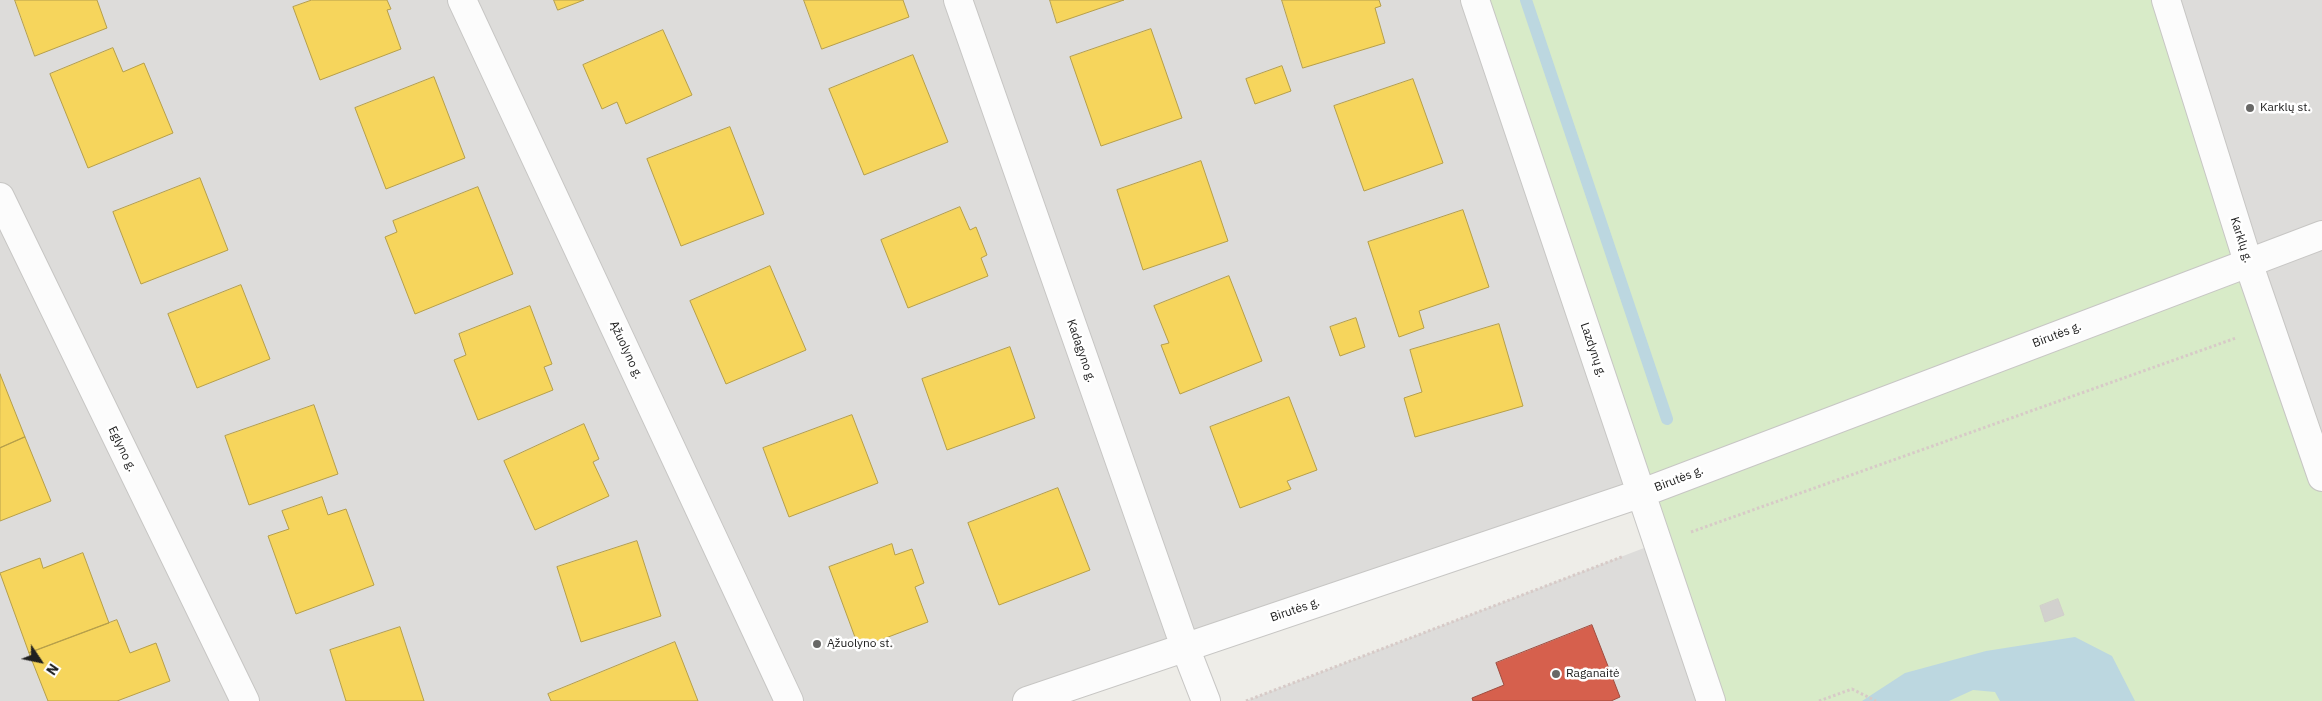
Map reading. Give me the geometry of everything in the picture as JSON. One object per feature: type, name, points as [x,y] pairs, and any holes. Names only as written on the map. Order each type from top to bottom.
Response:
[{"type":"street","name":"Ąžuolyno g.","points":[[462,0],[790,701]]},
{"type":"street","name":"Kadagyno g.","points":[[958,0],[1185,647],[1206,701]]},
{"type":"street","name":"Lazdynų g.","points":[[1475,0],[1711,701]]},
{"type":"street","name":"Karklų g.","points":[[2166,0],[2248,262],[2322,477]]},
{"type":"street","name":"Eglyno g.","points":[[0,197],[245,701]]},
{"type":"street","name":"Birutės g.","points":[[1027,701],[1642,493],[2322,235]]},
{"type":"path","points":[[1246,701],[1657,543],[2269,324]]},
{"type":"path","points":[[1819,701],[1852,689],[1876,701]]},
{"type":"shaded area","points":[[0,0],[1473,0],[1642,493],[1027,701],[0,701]]},
{"type":"shaded area","points":[[2175,0],[2322,0],[2322,477]]},
{"type":"shaded area","points":[[1657,543],[1711,701],[1246,701]]},
{"type":"green space","points":[[1480,0],[2166,0],[2322,477],[2322,701],[1711,701]]},
{"type":"water","points":[[2075,637],[2112,656],[2135,701],[2000,701],[1995,692],[1973,690],[1949,701],[1862,701],[1905,673],[1986,651]]},
{"type":"building: Homes","points":[[15,0],[97,0],[107,28],[35,56]]},
{"type":"building: Homes","points":[[312,0],[387,0],[391,9],[387,10],[401,49],[320,80],[293,7]]},
{"type":"building: Homes","points":[[554,0],[584,0],[558,10]]},
{"type":"building: Homes","points":[[804,0],[903,0],[909,17],[822,49]]},
{"type":"building: Homes","points":[[1050,0],[1124,0],[1057,23]]},
{"type":"building: Homes","points":[[1282,0],[1379,0],[1381,6],[1375,8],[1385,43],[1303,68]]},
{"type":"building: Homes","points":[[1151,29],[1182,118],[1101,146],[1070,57]]},
{"type":"building: Homes","points":[[663,30],[692,95],[626,124],[617,102],[602,109],[583,65]]},
{"type":"building: Homes","points":[[113,48],[123,72],[144,63],[173,133],[88,168],[50,74]]},
{"type":"building: Homes","points":[[913,55],[948,142],[864,175],[829,89]]},
{"type":"building: Homes","points":[[1282,66],[1291,91],[1255,104],[1246,79]]},
{"type":"building: Homes","points":[[434,77],[465,158],[386,189],[355,108]]},
{"type":"building: Homes","points":[[1413,79],[1443,163],[1364,191],[1334,106]]},
{"type":"building: Homes","points":[[730,127],[764,214],[681,246],[647,159]]},
{"type":"building: Homes","points":[[1201,161],[1228,241],[1143,270],[1117,190]]},
{"type":"building: Homes","points":[[200,178],[228,250],[141,284],[113,212]]},
{"type":"building: Homes","points":[[478,187],[513,274],[415,314],[385,237],[397,232],[393,221]]},
{"type":"building: Homes","points":[[960,207],[970,230],[976,227],[987,255],[981,258],[988,276],[908,308],[881,240]]},
{"type":"building: Homes","points":[[1463,210],[1489,287],[1419,311],[1424,328],[1399,337],[1368,242]]},
{"type":"building: Homes","points":[[770,266],[806,350],[726,384],[690,301]]},
{"type":"building: Homes","points":[[1229,276],[1262,361],[1180,394],[1161,345],[1169,343],[1154,306]]},
{"type":"building: Homes","points":[[241,285],[270,359],[197,388],[168,314]]},
{"type":"building: Homes","points":[[530,306],[552,364],[544,367],[553,390],[478,420],[454,360],[466,355],[459,334]]},
{"type":"building: Homes","points":[[1356,318],[1365,347],[1340,356],[1330,327]]},
{"type":"building: Homes","points":[[1499,324],[1523,406],[1415,437],[1404,398],[1422,392],[1410,350]]},
{"type":"building: Homes","points":[[1010,347],[1035,418],[947,450],[922,379]]},
{"type":"building: Homes","points":[[0,374],[25,437],[0,448]]},
{"type":"building: Homes","points":[[1289,397],[1317,470],[1287,481],[1291,489],[1240,508],[1210,427]]},
{"type":"building: Homes","points":[[314,405],[338,474],[249,505],[225,436]]},
{"type":"building: Homes","points":[[852,415],[878,483],[789,517],[763,448]]},
{"type":"building: Homes","points":[[584,424],[599,459],[593,462],[609,496],[535,530],[504,461]]},
{"type":"building: Homes","points":[[25,437],[51,501],[0,521],[0,448]]},
{"type":"building: Homes","points":[[1058,488],[1090,570],[999,605],[968,523]]},
{"type":"building: Homes","points":[[322,497],[328,515],[346,509],[374,585],[296,614],[268,536],[289,529],[282,511]]},
{"type":"building: Homes","points":[[637,541],[661,616],[581,642],[557,567]]},
{"type":"building: Homes","points":[[892,544],[895,555],[912,549],[924,583],[915,587],[928,622],[859,648],[829,567]]},
{"type":"building: Homes","points":[[83,553],[109,623],[29,653],[0,573],[40,558],[43,568]]},
{"type":"building: Homes","points":[[117,620],[130,653],[156,643],[170,681],[117,701],[48,701],[29,653]]},
{"type":"building: Homes","points":[[400,627],[424,701],[346,701],[330,650]]},
{"type":"building: Homes","points":[[675,642],[698,701],[551,701],[548,694]]},
{"type":"building: Shops","name":"Raganaitė","points":[[1592,625],[1620,697],[1611,701],[1473,701],[1472,698],[1504,685],[1496,663]]},
{"type":"building: Other","points":[[2058,599],[2064,615],[2045,622],[2040,606]]},
{"type":"waterway","points":[[1526,0],[1667,419]]},
{"type":"place","name":"Karklų st.","points":[[2250,108]]},
{"type":"place","name":"Ąžuolyno st.","points":[[817,644]]},
{"type":"place","name":"Raganaitė","points":[[1556,674]]}]
